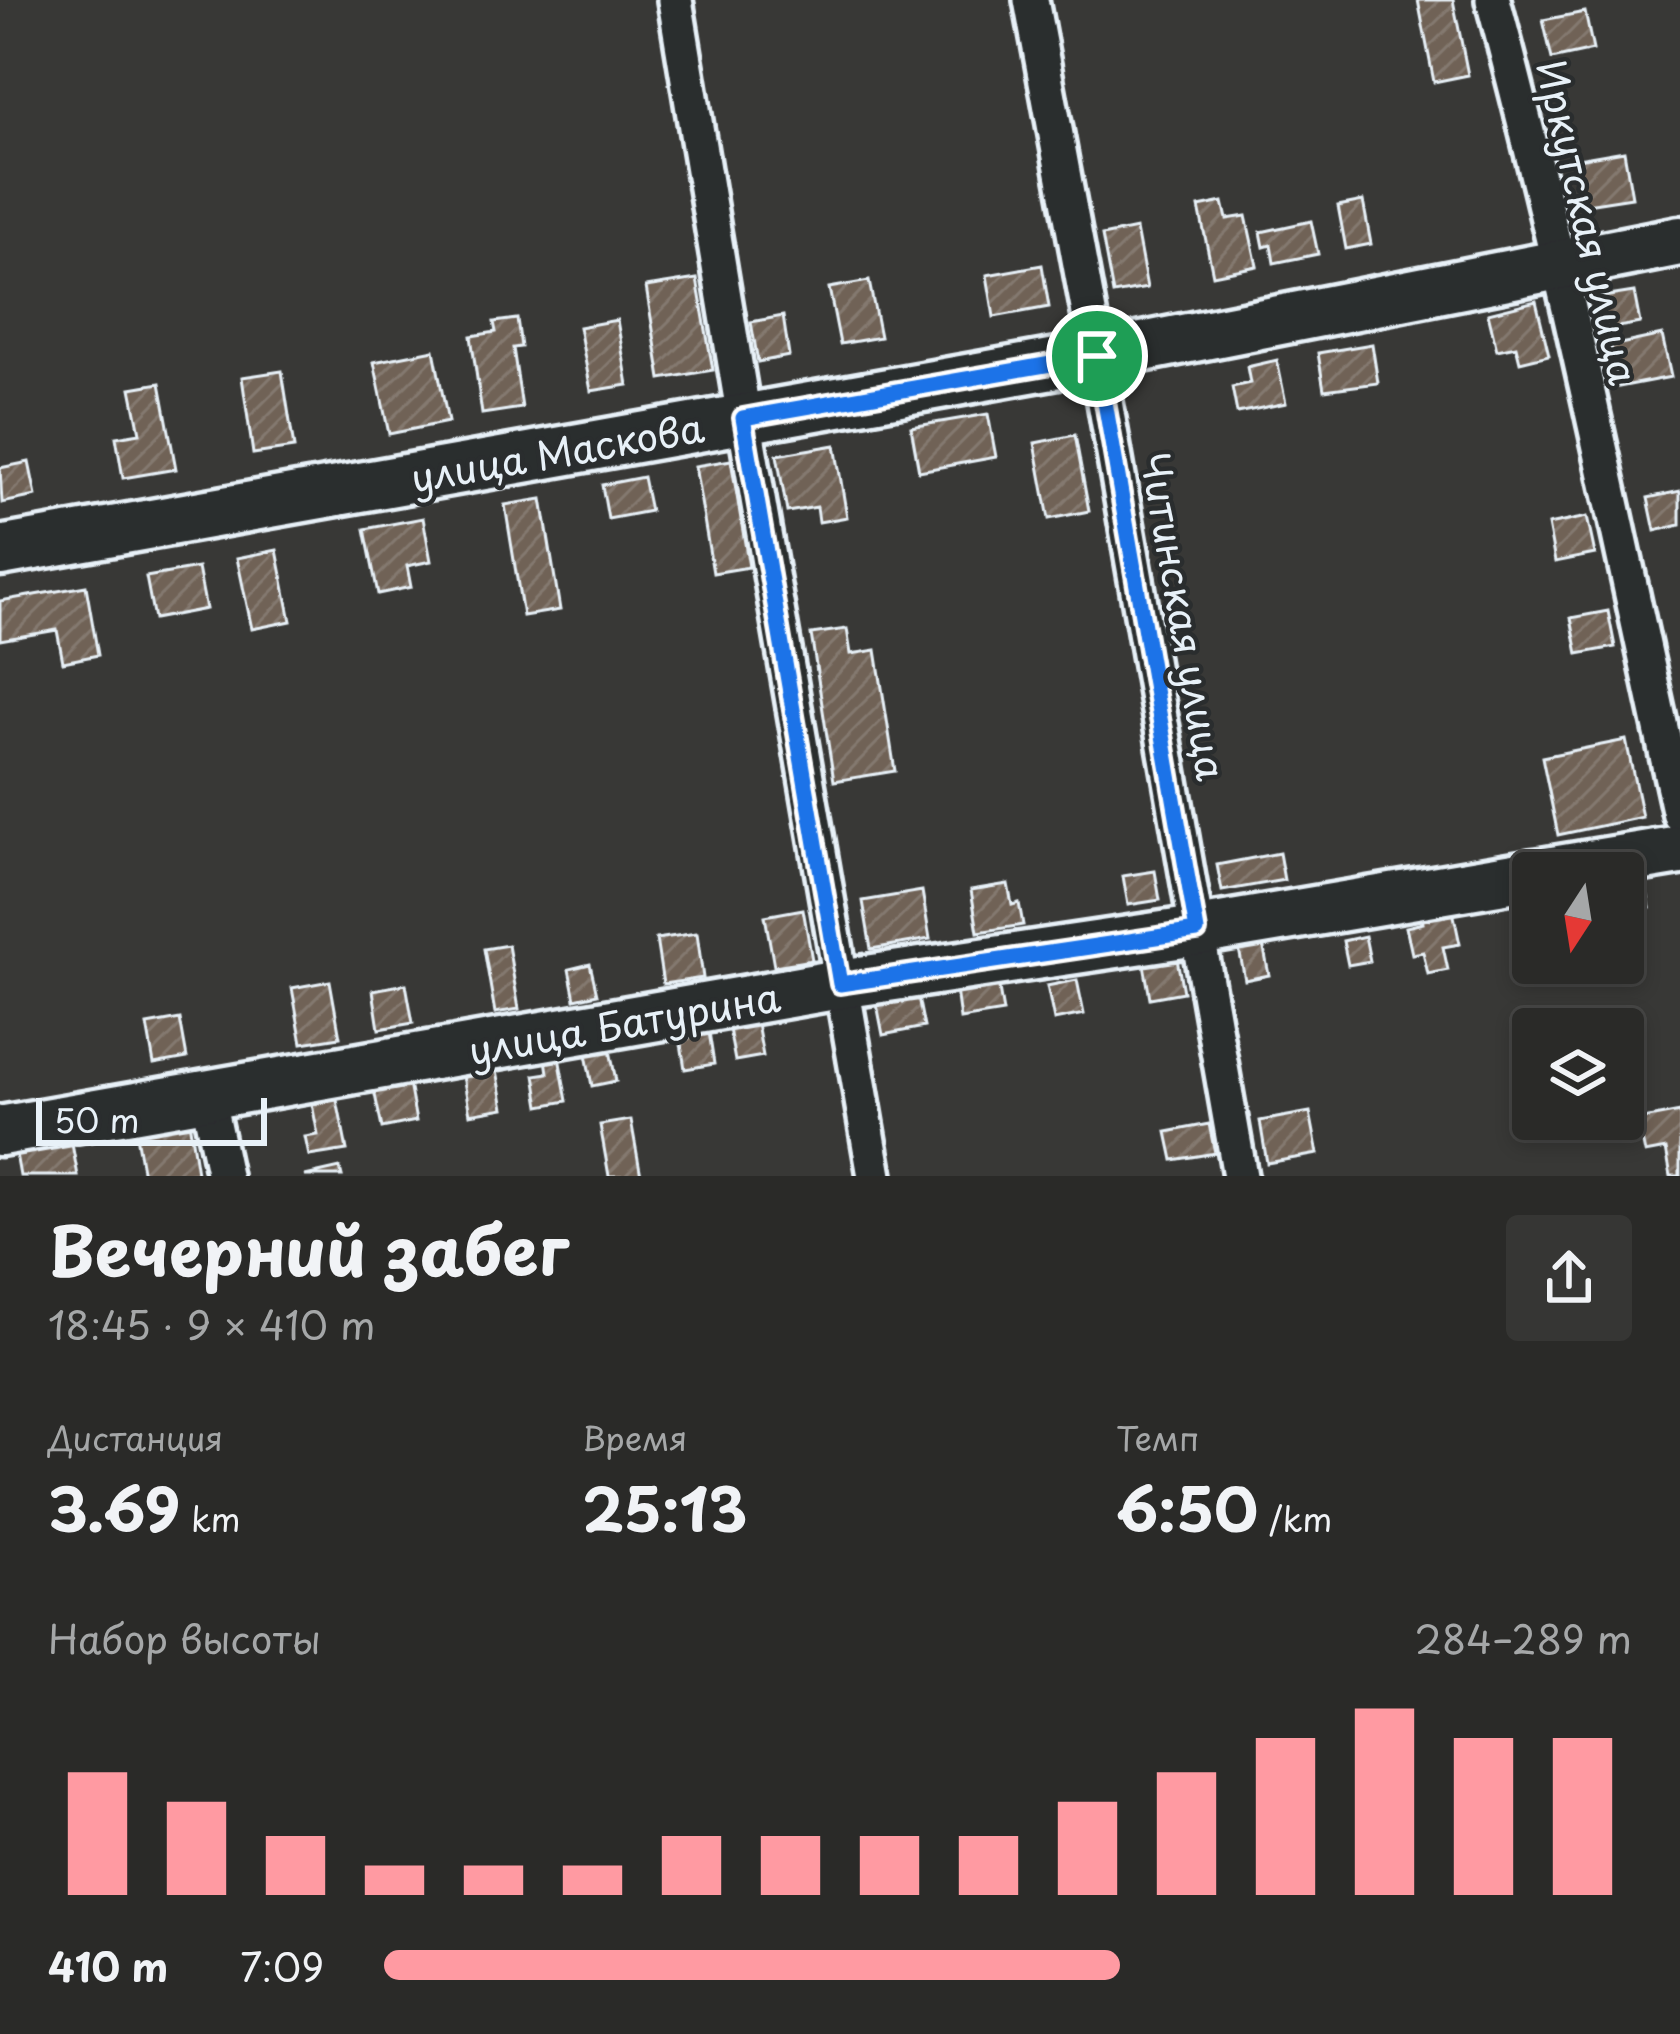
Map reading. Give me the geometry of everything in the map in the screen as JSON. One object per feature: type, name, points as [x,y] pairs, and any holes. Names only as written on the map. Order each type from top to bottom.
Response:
[{"type":"street","points":[[675,0],[875,1176]]},
{"type":"street","name":"Читинская улица","points":[[1031,0],[1240,1176]]},
{"type":"street","name":"Иркутская улица","points":[[1492,0],[1529,137],[1680,815]]},
{"type":"street","name":"улица Маскова","points":[[0,551],[1097,356],[1680,241]]},
{"type":"street","name":"улица Батурина","points":[[1644,856],[1680,850]]},
{"type":"street","name":"улица Батурина","points":[[0,1132],[840,984],[1512,878]]},
{"type":"street","points":[[207,1095],[224,1176]]},
{"type":"building","points":[[1418,0],[1453,0],[1468,75],[1434,82]]},
{"type":"building","points":[[1585,12],[1593,50],[1552,59],[1543,20]]},
{"type":"building","points":[[1624,151],[1632,197],[1580,205],[1572,160]]},
{"type":"building","points":[[1363,201],[1371,244],[1346,249],[1338,206]]},
{"type":"building","points":[[1223,202],[1227,219],[1246,216],[1257,266],[1213,275],[1199,207]]},
{"type":"building","points":[[1311,221],[1318,254],[1274,263],[1271,245],[1264,247],[1261,232]]},
{"type":"building","points":[[1136,229],[1147,288],[1113,294],[1102,236]]},
{"type":"building","points":[[1042,265],[1049,307],[994,317],[987,275]]},
{"type":"building","points":[[697,279],[713,370],[661,379],[646,287]]},
{"type":"building","points":[[869,281],[880,337],[840,344],[829,288]]},
{"type":"building","points":[[1634,292],[1640,323],[1601,330],[1596,298]]},
{"type":"building","points":[[1536,301],[1549,355],[1520,362],[1516,346],[1497,350],[1488,313]]},
{"type":"building","points":[[783,316],[789,356],[758,362],[751,322]]},
{"type":"building","points":[[517,319],[521,347],[513,348],[522,408],[482,414],[471,336],[496,332],[494,322]]},
{"type":"building","points":[[617,320],[628,385],[591,391],[579,327]]},
{"type":"building","points":[[1662,335],[1671,377],[1619,387],[1611,346]]},
{"type":"building","points":[[1372,344],[1378,383],[1324,390],[1318,353]]},
{"type":"building","points":[[434,350],[448,422],[389,434],[374,362]]},
{"type":"building","points":[[1277,360],[1286,403],[1237,413],[1232,387],[1250,383],[1247,367]]},
{"type":"building","points":[[282,371],[294,448],[253,454],[242,377]]},
{"type":"building","points":[[160,383],[176,469],[123,478],[116,437],[140,433],[131,388]]},
{"type":"building","points":[[988,414],[996,457],[919,471],[911,427]]},
{"type":"building","points":[[1075,435],[1089,511],[1049,519],[1035,443]]},
{"type":"building","points":[[835,445],[847,517],[819,522],[817,507],[787,512],[777,455]]},
{"type":"building","points":[[731,460],[749,567],[713,573],[695,466]]},
{"type":"building","points":[[29,462],[36,496],[2,503],[0,468]]},
{"type":"building","points":[[643,477],[650,511],[608,519],[602,485]]},
{"type":"building","points":[[1680,491],[1680,525],[1655,531],[1648,498]]},
{"type":"building","points":[[542,499],[560,610],[523,616],[505,505]]},
{"type":"building","points":[[1587,517],[1595,554],[1555,562],[1548,525]]},
{"type":"building","points":[[423,518],[431,561],[407,566],[411,587],[378,594],[365,529]]},
{"type":"building","points":[[277,550],[291,621],[252,629],[237,558]]},
{"type":"building","points":[[198,568],[206,609],[154,619],[146,577]]},
{"type":"building","points":[[86,586],[98,655],[63,662],[57,630],[0,640],[0,601]]},
{"type":"building","points":[[1608,611],[1615,647],[1578,654],[1571,618]]},
{"type":"building","points":[[847,629],[851,654],[876,650],[895,771],[834,781],[811,634]]},
{"type":"building","points":[[1626,740],[1642,817],[1558,835],[1542,757]]},
{"type":"building","points":[[1279,853],[1284,880],[1222,891],[1217,865]]},
{"type":"building","points":[[1155,871],[1160,900],[1128,905],[1123,876]]},
{"type":"building","points":[[1644,880],[1650,908],[1644,909]]},
{"type":"building","points":[[1008,884],[1012,905],[1019,903],[1023,925],[978,932],[971,890]]},
{"type":"building","points":[[922,891],[930,939],[871,949],[863,901]]},
{"type":"building","points":[[803,909],[812,960],[774,966],[765,916]]},
{"type":"building","points":[[1453,911],[1460,944],[1443,947],[1448,970],[1428,974],[1423,952],[1412,954],[1406,927],[1423,923],[1422,917]]},
{"type":"building","points":[[697,933],[703,978],[663,984],[656,939]]},
{"type":"building","points":[[1365,936],[1370,961],[1348,965],[1343,941]]},
{"type":"building","points":[[1263,944],[1269,975],[1245,980],[1239,949]]},
{"type":"building","points":[[508,945],[519,1009],[495,1013],[484,949]]},
{"type":"building","points":[[1176,953],[1183,992],[1150,998],[1143,959]]},
{"type":"building","points":[[590,964],[597,994],[575,999],[569,969]]},
{"type":"building","points":[[1077,980],[1084,1014],[1054,1020],[1047,986]]},
{"type":"building","points":[[330,981],[340,1037],[302,1043],[292,988]]},
{"type":"building","points":[[998,983],[1003,1012],[960,1019],[956,990]]},
{"type":"building","points":[[406,984],[413,1023],[379,1029],[373,990]]},
{"type":"building","points":[[918,997],[924,1027],[883,1035],[877,1004]]},
{"type":"building","points":[[180,1019],[187,1058],[154,1064],[147,1025]]},
{"type":"building","points":[[757,1024],[763,1056],[735,1061],[729,1029]]},
{"type":"building","points":[[709,1032],[714,1064],[685,1069],[680,1037]]},
{"type":"building","points":[[610,1050],[616,1081],[592,1086],[586,1054]]},
{"type":"building","points":[[559,1057],[567,1101],[540,1106],[535,1075],[548,1073],[546,1059]]},
{"type":"building","points":[[497,1070],[504,1108],[470,1114],[463,1076]]},
{"type":"building","points":[[409,1084],[416,1121],[382,1128],[374,1090]]},
{"type":"building","points":[[337,1100],[347,1150],[309,1156],[305,1137],[318,1135],[312,1104]]},
{"type":"building","points":[[1310,1112],[1318,1154],[1267,1163],[1260,1121]]},
{"type":"building","points":[[1680,1112],[1680,1176],[1671,1176],[1666,1149],[1645,1153],[1644,1119]]},
{"type":"building","points":[[631,1120],[641,1176],[609,1176],[600,1125]]},
{"type":"building","points":[[189,1121],[197,1173],[143,1176],[135,1129]]},
{"type":"building","points":[[1209,1124],[1215,1153],[1173,1160],[1167,1132]]},
{"type":"building","points":[[72,1144],[78,1176],[20,1176],[16,1154]]},
{"type":"building","points":[[340,1168],[342,1176],[305,1176]]},
{"type":"route","points":[[1097,356],[1197,931],[840,984],[743,418],[1097,356]]}]
